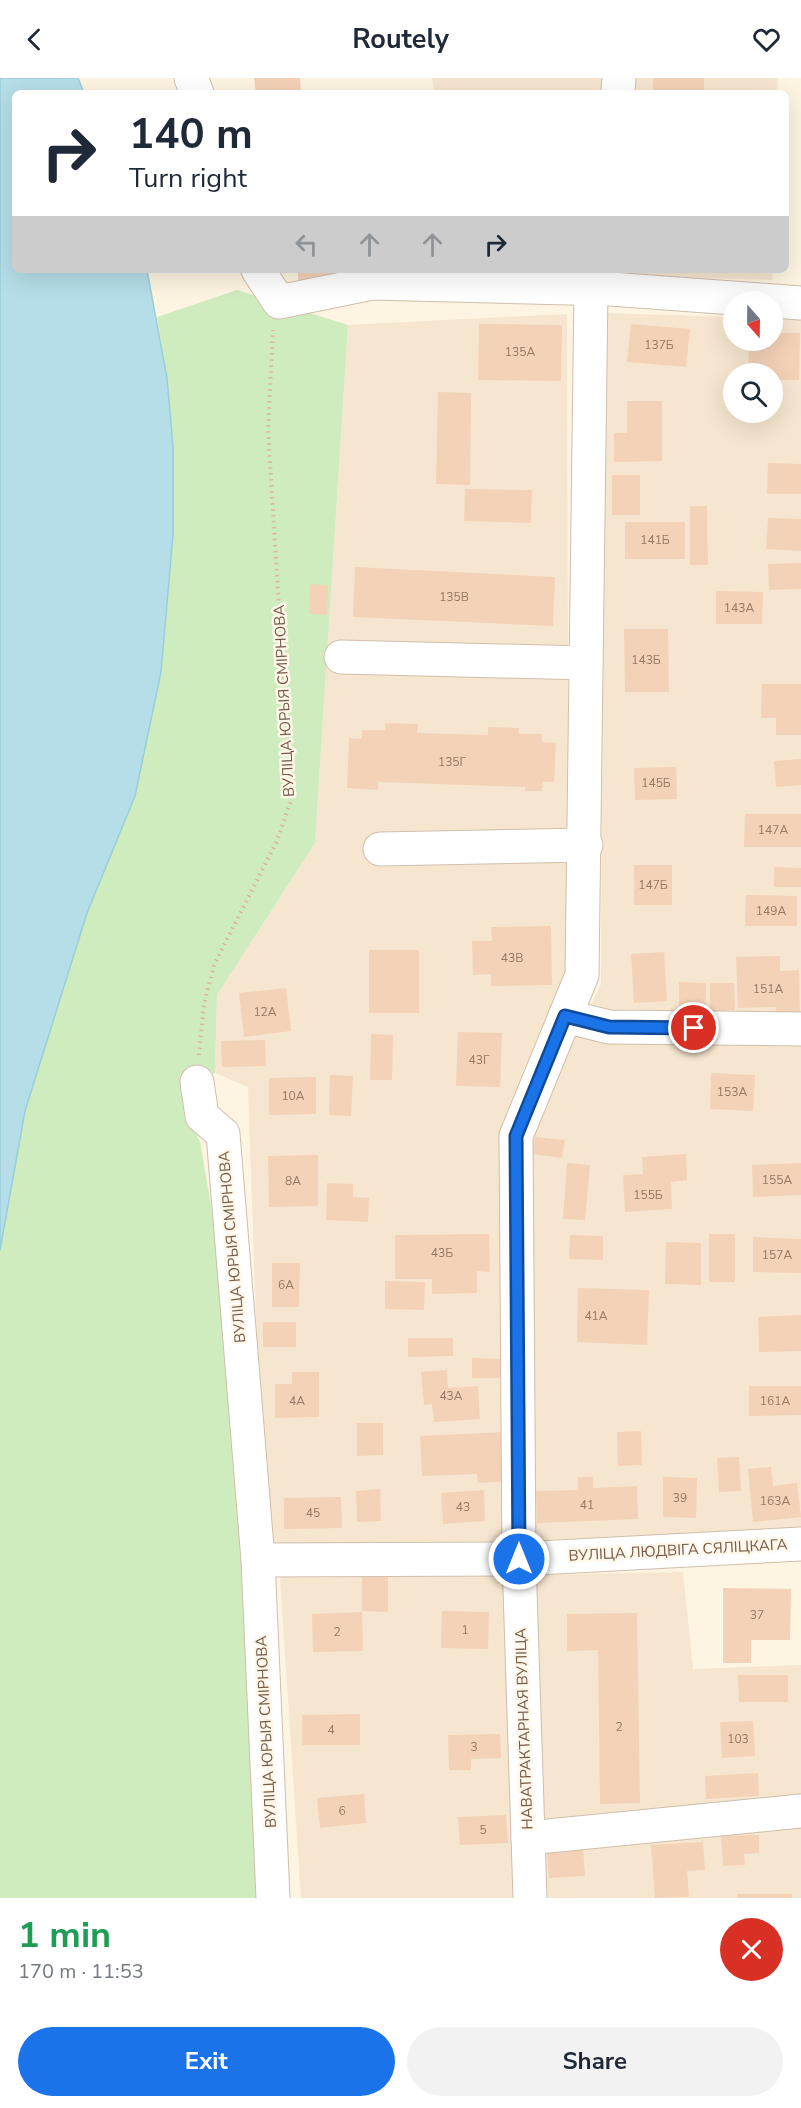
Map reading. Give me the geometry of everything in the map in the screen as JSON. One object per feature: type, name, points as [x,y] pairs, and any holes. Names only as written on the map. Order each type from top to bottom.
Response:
[{"type":"street","points":[[260,273],[279,302],[371,276],[604,283],[801,303]]},
{"type":"street","points":[[519,1559],[516,1136],[582,975],[586,845],[586,663],[604,283]]},
{"type":"street","points":[[340,657],[586,663]]},
{"type":"street","points":[[380,849],[586,845]]},
{"type":"street","points":[[565,1016],[609,1027],[801,1029]]},
{"type":"street","name":"ВУЛІЦА ЮРЫЯ СМІРНОВА","points":[[197,1082],[202,1116],[223,1134],[258,1560],[273,1898]]},
{"type":"street","name":"ВУЛІЦА ЛЮДВІГА СЯЛІЦКАГА","points":[[258,1560],[519,1559],[801,1544]]},
{"type":"street","name":"НАВАТРАКТАРНАЯ ВУЛІЦА","points":[[519,1559],[530,1898]]},
{"type":"street","points":[[528,1838],[801,1811]]},
{"type":"path","name":"ВУЛІЦА ЮРЫЯ СМІРНОВА","points":[[197,1082],[204,1004],[214,965],[276,843],[291,801],[268,430],[270,341],[279,302]]},
{"type":"shaded area","points":[[432,78],[778,78],[777,90],[434,90]]},
{"type":"shaded area","points":[[543,273],[773,273],[772,280]]},
{"type":"shaded area","points":[[603,313],[723,317],[723,351],[783,351],[783,318],[801,319],[801,1532],[532,1540],[527,1137],[601,984]]},
{"type":"shaded area","points":[[567,314],[569,982],[507,1133],[514,1547],[264,1548],[248,1087],[215,1073],[217,995],[315,843],[348,325]]},
{"type":"shaded area","points":[[508,1572],[521,1898],[301,1898],[280,1577]]},
{"type":"shaded area","points":[[683,1572],[693,1669],[801,1665],[801,1806],[539,1827],[529,1575]]},
{"type":"shaded area","points":[[801,1822],[801,1898],[544,1898],[541,1847]]},
{"type":"green space","points":[[237,290],[348,325],[315,843],[217,995],[215,1073],[182,1081],[193,1128],[200,1142],[231,1320],[259,1898],[0,1898],[0,1245],[25,1111],[87,913],[135,796],[161,672],[173,535],[167,378],[157,317]]},
{"type":"water","points":[[0,78],[78,78],[83,90],[12,90],[12,273],[148,273],[167,378],[173,447],[173,535],[161,672],[135,796],[87,913],[25,1111],[0,1250]]},
{"type":"building","points":[[254,78],[300,78],[301,90],[256,90]]},
{"type":"building","points":[[653,78],[704,78],[704,90],[653,90]]},
{"type":"building","points":[[298,273],[342,273],[342,281],[298,282]]},
{"type":"building","points":[[479,324],[562,325],[561,381],[478,380]]},
{"type":"building","points":[[631,324],[690,329],[686,367],[627,362]]},
{"type":"building","points":[[783,333],[800,333],[799,380],[783,380],[783,363],[748,363],[749,351],[783,351]]},
{"type":"building","points":[[438,392],[471,393],[470,485],[436,484]]},
{"type":"building","points":[[627,401],[662,401],[662,461],[614,462],[614,433],[627,433]]},
{"type":"building","points":[[768,463],[801,464],[801,494],[767,494]]},
{"type":"building","points":[[612,475],[640,475],[640,515],[612,515]]},
{"type":"building","points":[[465,489],[532,490],[531,523],[464,521]]},
{"type":"building","points":[[690,506],[707,506],[708,565],[690,565]]},
{"type":"building","points":[[768,518],[801,519],[801,551],[766,549]]},
{"type":"building","points":[[625,522],[685,522],[685,559],[625,559]]},
{"type":"building","points":[[801,563],[801,589],[769,590],[768,564]]},
{"type":"building","points":[[355,567],[555,577],[553,626],[353,617]]},
{"type":"building","points":[[310,584],[328,585],[327,615],[309,614]]},
{"type":"building","points":[[716,591],[763,592],[762,624],[716,624]]},
{"type":"building","points":[[624,629],[668,629],[669,692],[625,692]]},
{"type":"building","points":[[762,684],[801,684],[801,735],[776,735],[776,718],[761,718]]},
{"type":"building","points":[[385,723],[418,724],[417,733],[488,735],[488,727],[519,728],[519,734],[542,734],[542,742],[556,743],[554,782],[543,782],[542,791],[525,791],[525,787],[378,782],[378,790],[347,788],[349,738],[362,739],[362,730],[385,730]]},
{"type":"building","points":[[801,759],[801,785],[776,787],[774,761]]},
{"type":"building","points":[[676,767],[677,799],[635,800],[634,768]]},
{"type":"building","points":[[745,814],[801,814],[801,847],[744,847]]},
{"type":"building","points":[[634,865],[672,865],[672,905],[634,905]]},
{"type":"building","points":[[774,867],[801,868],[801,887],[774,887]]},
{"type":"building","points":[[746,895],[797,896],[797,926],[745,926]]},
{"type":"building","points":[[551,926],[552,985],[491,986],[491,974],[473,975],[472,941],[492,941],[491,927]]},
{"type":"building","points":[[369,950],[419,950],[419,1013],[369,1013]]},
{"type":"building","points":[[664,952],[667,1001],[634,1003],[631,954]]},
{"type":"building","points":[[780,956],[780,971],[799,970],[800,1019],[776,1020],[776,1007],[738,1008],[736,957]]},
{"type":"building","points":[[679,982],[706,983],[705,1020],[679,1019]]},
{"type":"building","points":[[710,983],[734,983],[735,1010],[727,1010],[727,1022],[710,1022]]},
{"type":"building","points":[[286,988],[291,1031],[244,1037],[239,993]]},
{"type":"building","points":[[458,1032],[502,1033],[500,1087],[456,1086]]},
{"type":"building","points":[[371,1034],[393,1035],[392,1080],[370,1080]]},
{"type":"building","points":[[265,1040],[266,1066],[222,1067],[221,1041]]},
{"type":"building","points":[[711,1073],[755,1075],[753,1111],[710,1109]]},
{"type":"building","points":[[330,1075],[353,1076],[351,1116],[329,1115]]},
{"type":"building","points":[[316,1077],[316,1114],[269,1115],[269,1078]]},
{"type":"building","points":[[535,1137],[565,1140],[562,1158],[533,1154]]},
{"type":"building","points":[[686,1154],[687,1180],[671,1182],[672,1209],[625,1212],[623,1175],[643,1174],[642,1157]]},
{"type":"building","points":[[318,1155],[318,1206],[269,1207],[268,1156]]},
{"type":"building","points":[[567,1163],[590,1165],[585,1220],[563,1219]]},
{"type":"building","points":[[801,1163],[801,1195],[753,1197],[752,1165]]},
{"type":"building","points":[[327,1183],[353,1184],[353,1197],[369,1198],[368,1222],[326,1220]]},
{"type":"building","points":[[489,1234],[490,1272],[477,1271],[477,1293],[432,1294],[432,1279],[395,1279],[395,1235]]},
{"type":"building","points":[[709,1234],[735,1234],[735,1282],[709,1282]]},
{"type":"building","points":[[570,1235],[603,1236],[603,1260],[569,1259]]},
{"type":"building","points":[[753,1237],[801,1239],[801,1273],[753,1272]]},
{"type":"building","points":[[666,1242],[701,1243],[701,1285],[665,1284]]},
{"type":"building","points":[[272,1263],[300,1263],[299,1307],[272,1307]]},
{"type":"building","points":[[385,1281],[425,1282],[424,1310],[385,1309]]},
{"type":"building","points":[[578,1288],[649,1290],[647,1345],[577,1342]]},
{"type":"building","points":[[801,1315],[801,1351],[759,1352],[758,1317]]},
{"type":"building","points":[[263,1322],[296,1322],[296,1347],[263,1347]]},
{"type":"building","points":[[408,1338],[453,1338],[453,1356],[408,1357]]},
{"type":"building","points":[[472,1358],[500,1359],[500,1378],[472,1378]]},
{"type":"building","points":[[447,1370],[448,1388],[478,1386],[480,1419],[434,1422],[432,1404],[424,1405],[421,1372]]},
{"type":"building","points":[[292,1372],[319,1372],[319,1417],[275,1418],[275,1384],[292,1384]]},
{"type":"building","points":[[749,1386],[801,1386],[801,1415],[749,1416]]},
{"type":"building","points":[[357,1423],[383,1423],[383,1455],[357,1456]]},
{"type":"building","points":[[641,1431],[642,1465],[618,1466],[617,1432]]},
{"type":"building","points":[[505,1432],[507,1481],[478,1483],[477,1474],[422,1476],[420,1436]]},
{"type":"building","points":[[739,1457],[741,1491],[719,1492],[717,1458]]},
{"type":"building","points":[[771,1467],[773,1486],[797,1483],[801,1517],[753,1522],[748,1469]]},
{"type":"building","points":[[578,1477],[593,1477],[593,1488],[637,1486],[638,1519],[537,1523],[536,1491],[578,1490]]},
{"type":"building","points":[[663,1477],[697,1478],[696,1518],[663,1517]]},
{"type":"building","points":[[380,1489],[381,1521],[357,1522],[356,1491]]},
{"type":"building","points":[[484,1490],[485,1521],[443,1524],[441,1493]]},
{"type":"building","points":[[341,1497],[342,1528],[284,1529],[284,1498]]},
{"type":"building","points":[[362,1576],[388,1576],[388,1612],[362,1611]]},
{"type":"building","points":[[723,1588],[791,1589],[790,1640],[751,1640],[751,1663],[723,1663]]},
{"type":"building","points":[[442,1611],[489,1612],[488,1649],[441,1648]]},
{"type":"building","points":[[362,1612],[363,1651],[313,1652],[312,1614]]},
{"type":"building","points":[[637,1613],[640,1803],[600,1804],[598,1650],[567,1651],[567,1614]]},
{"type":"building","points":[[738,1675],[788,1675],[788,1702],[739,1702]]},
{"type":"building","points":[[360,1714],[360,1745],[302,1745],[302,1715]]},
{"type":"building","points":[[753,1721],[755,1756],[722,1758],[720,1722]]},
{"type":"building","points":[[500,1734],[501,1758],[471,1759],[471,1770],[449,1770],[448,1735]]},
{"type":"building","points":[[758,1773],[759,1796],[706,1799],[705,1776]]},
{"type":"building","points":[[364,1794],[366,1823],[320,1828],[317,1798]]},
{"type":"building","points":[[506,1815],[508,1843],[460,1845],[458,1817]]},
{"type":"building","points":[[759,1835],[759,1853],[744,1854],[745,1865],[723,1866],[721,1836]]},
{"type":"building","points":[[703,1842],[705,1870],[687,1871],[689,1897],[655,1898],[651,1845]]},
{"type":"building","points":[[583,1849],[585,1876],[549,1878],[547,1851]]},
{"type":"building","points":[[737,1894],[792,1894],[792,1898],[737,1898]]},
{"type":"route","points":[[519,1559],[516,1136],[565,1016],[609,1027],[694,1028]]}]
